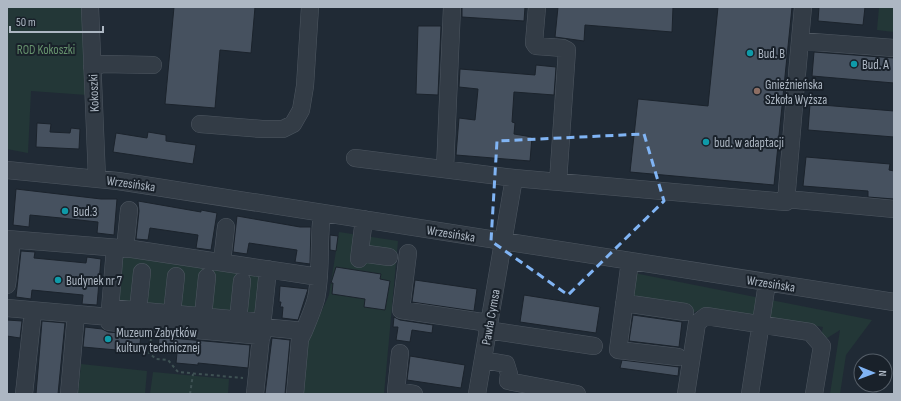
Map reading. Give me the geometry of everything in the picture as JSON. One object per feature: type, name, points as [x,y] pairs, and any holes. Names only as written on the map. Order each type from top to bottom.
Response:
[{"type":"street","name":"Kokoszki","points":[[90,7],[97,179]]},
{"type":"street","points":[[200,124],[262,129],[283,129],[293,124],[301,110],[305,86],[310,7]]},
{"type":"street","points":[[445,169],[452,7]]},
{"type":"street","points":[[537,7],[534,43],[536,46],[563,48],[567,50],[558,182]]},
{"type":"street","points":[[355,158],[514,178],[786,202],[802,7]]},
{"type":"street","points":[[800,41],[894,48]]},
{"type":"street","points":[[92,67],[103,64],[153,65]]},
{"type":"street","name":"Wrzesińska","points":[[7,170],[97,179],[894,302]]},
{"type":"street","name":"Pawła Cymsa","points":[[477,394],[514,178]]},
{"type":"street","points":[[786,199],[894,209]]},
{"type":"street","points":[[110,316],[120,248],[128,210]]},
{"type":"street","points":[[295,394],[300,339],[316,300],[319,277],[320,226],[322,213]]},
{"type":"street","points":[[364,220],[359,256],[389,257]]},
{"type":"street","points":[[222,262],[226,227]]},
{"type":"street","points":[[7,239],[120,248],[319,277]]},
{"type":"street","points":[[7,245],[10,249],[7,285]]},
{"type":"street","points":[[408,253],[401,310],[594,346]]},
{"type":"street","points":[[630,261],[618,350],[678,357]]},
{"type":"street","points":[[256,386],[268,269]]},
{"type":"street","points":[[138,310],[142,272]]},
{"type":"street","points":[[172,313],[176,276]]},
{"type":"street","points":[[203,316],[207,277]]},
{"type":"street","points":[[238,320],[242,281]]},
{"type":"street","points":[[750,394],[767,283]]},
{"type":"street","points":[[624,303],[685,312]]},
{"type":"street","points":[[7,308],[110,316],[152,326],[262,328],[304,331]]},
{"type":"street","points":[[110,316],[138,310],[238,320],[262,328]]},
{"type":"street","points":[[24,394],[33,311]]},
{"type":"street","points":[[69,394],[76,314]]},
{"type":"street","points":[[686,394],[697,323],[706,316],[810,332],[822,346],[814,394]]},
{"type":"street","points":[[400,353],[396,391],[414,394]]},
{"type":"street","points":[[483,360],[506,364],[509,374],[507,388],[577,394]]},
{"type":"path","points":[[152,326],[149,352],[156,359],[168,360],[178,372],[256,386]]},
{"type":"path","points":[[190,394],[193,374]]},
{"type":"highlighted area","points":[[644,134],[664,201],[568,295],[491,241],[497,141]]},
{"type":"green space","name":"ROD Kokoszki","points":[[7,7],[83,7],[87,95],[31,91],[28,153],[7,149]]},
{"type":"green space","points":[[879,7],[894,7],[894,32],[877,30]]},
{"type":"green space","points":[[339,232],[398,241],[384,394],[302,394],[306,345],[329,295]]},
{"type":"green space","points":[[115,248],[268,269],[262,336],[109,322]]},
{"type":"green space","points":[[629,272],[872,320],[846,355],[840,394],[830,394],[840,330],[824,340],[820,340],[823,327],[703,308],[691,314],[624,303]]},
{"type":"green space","points":[[81,364],[147,371],[145,394],[78,394]]},
{"type":"green space","points":[[153,372],[229,379],[228,394],[150,394]]},
{"type":"building","points":[[174,7],[255,7],[251,53],[220,50],[215,108],[165,104]]},
{"type":"building","points":[[462,7],[525,7],[524,21],[462,17]]},
{"type":"building","points":[[558,7],[673,7],[672,32],[585,25],[584,41],[555,37]]},
{"type":"building","name":"Gnieźnieńska Szkoła Wyższa","points":[[718,7],[792,7],[774,185],[630,172],[638,99],[708,106]]},
{"type":"building","points":[[819,7],[865,7],[863,25],[818,21]]},
{"type":"building","points":[[418,26],[441,26],[438,95],[416,94]]},
{"type":"building","name":"Bud. A","points":[[814,52],[894,58],[894,83],[812,76]]},
{"type":"building","points":[[536,65],[556,67],[554,95],[514,92],[512,122],[515,123],[514,134],[532,137],[530,161],[456,155],[459,118],[475,120],[478,89],[459,87],[460,69],[535,75]]},
{"type":"building","points":[[810,104],[894,111],[894,137],[808,130]]},
{"type":"building","points":[[37,123],[51,124],[50,132],[70,133],[71,128],[80,129],[79,149],[36,147]]},
{"type":"building","points":[[148,132],[166,135],[166,141],[196,145],[193,164],[113,152],[116,133],[147,138]]},
{"type":"building","points":[[806,157],[890,164],[889,170],[894,171],[894,199],[868,197],[868,191],[803,186]]},
{"type":"building","name":"Bud.3","points":[[16,189],[101,199],[117,199],[114,235],[97,233],[98,222],[61,218],[30,215],[29,227],[13,225]]},
{"type":"building","points":[[138,201],[201,212],[201,210],[217,213],[211,250],[196,248],[198,235],[150,228],[148,240],[136,239],[139,211]]},
{"type":"building","points":[[237,216],[300,227],[311,227],[310,264],[295,262],[297,250],[249,243],[247,254],[233,252]]},
{"type":"building","points":[[330,235],[338,236],[336,251],[330,250]]},
{"type":"building","name":"Budynek nr 7","points":[[21,251],[35,252],[34,258],[86,263],[87,257],[101,259],[97,305],[82,304],[83,295],[32,290],[31,299],[16,297]]},
{"type":"building","points":[[336,267],[381,274],[380,279],[390,281],[385,310],[364,307],[365,299],[332,294],[333,283],[331,283]]},
{"type":"building","points":[[415,280],[477,289],[474,311],[412,302]]},
{"type":"building","points":[[280,286],[308,289],[298,320],[282,318],[283,307],[280,307],[281,302],[279,302]]},
{"type":"building","points":[[524,295],[600,307],[596,333],[520,322]]},
{"type":"building","points":[[633,315],[682,322],[679,347],[629,341]]},
{"type":"building","points":[[394,317],[400,320],[433,325],[432,333],[412,330],[410,342],[396,340],[398,327],[393,327]]},
{"type":"building","points":[[7,320],[22,321],[20,338],[7,336]]},
{"type":"building","points":[[42,321],[65,323],[58,394],[36,394]]},
{"type":"building","points":[[85,327],[102,329],[108,332],[141,335],[139,352],[83,347]]},
{"type":"building","points":[[159,337],[250,345],[248,368],[198,363],[198,365],[176,363],[177,353],[158,351]]},
{"type":"building","points":[[272,338],[290,340],[285,394],[265,394]]},
{"type":"building","points":[[410,356],[465,365],[461,388],[407,380]]},
{"type":"building","points":[[622,360],[679,367],[678,376],[620,368]]},
{"type":"place","name":"Bud. B","points":[[750,53]]},
{"type":"place","name":"Bud. A","points":[[854,64]]},
{"type":"place","name":"Gnieźnieńska Szkoła Wyższa","points":[[757,91]]},
{"type":"place","name":"bud. w adaptacji","points":[[706,142]]},
{"type":"place","name":"Bud.3","points":[[65,211]]},
{"type":"place","name":"Budynek nr 7","points":[[58,280]]},
{"type":"place","name":"Muzeum Zabytków kultury technicznej","points":[[108,339]]}]
